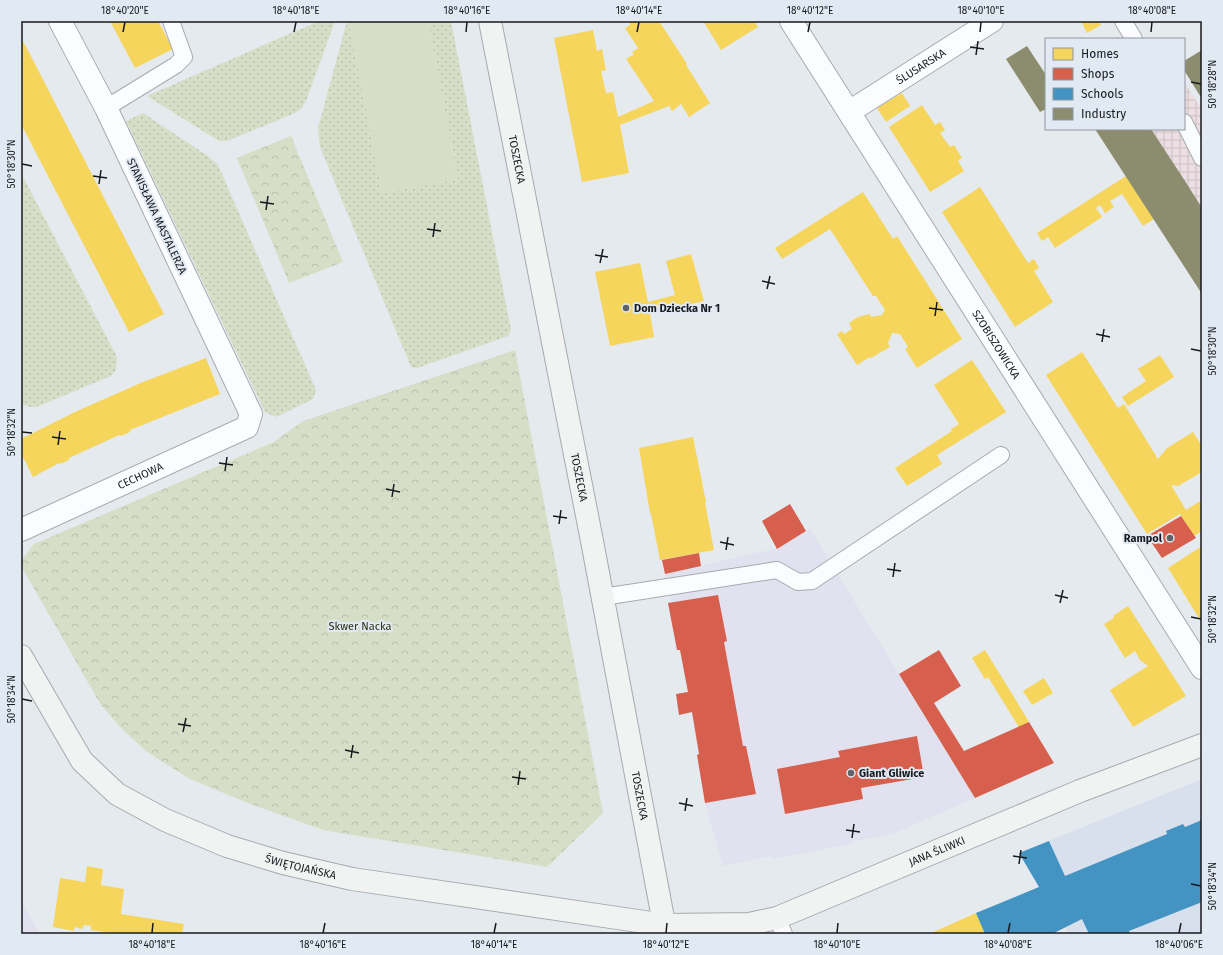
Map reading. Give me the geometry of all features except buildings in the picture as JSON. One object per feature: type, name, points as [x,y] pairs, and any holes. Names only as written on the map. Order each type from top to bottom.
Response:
[{"type":"street","name":"STANISŁAWA MASTALERZA","points":[[60,21],[106,108],[251,414]]},
{"type":"street","name":"TOSZECKA","points":[[490,21],[501,68],[603,597],[665,930]]},
{"type":"street","name":"SZOBISZOWICKA","points":[[791,21],[1202,668]]},
{"type":"street","name":"ŚLUSARSKA","points":[[850,112],[992,21]]},
{"type":"street","name":"CECHOWA","points":[[21,530],[247,428],[251,414]]},
{"type":"street","name":"ŚWIĘTOJAŃSKA","points":[[21,658],[82,761],[117,794],[179,826],[227,846],[262,857],[352,879],[665,930]]},
{"type":"street","name":"JANA ŚLIWKI","points":[[665,930],[749,924],[781,926],[1080,791],[1202,745]]},
{"type":"lane","points":[[106,108],[176,65],[184,57],[171,21]]},
{"type":"lane","points":[[1123,21],[1133,38]]},
{"type":"lane","points":[[1185,123],[1197,133],[1198,152],[1202,158]]},
{"type":"lane","points":[[603,597],[777,570],[798,582],[812,580],[1001,455]]},
{"type":"shaded area","points":[[1185,84],[1199,105],[1202,103],[1202,294],[1098,130],[1185,130]]},
{"type":"shaded area","points":[[810,529],[975,798],[895,833],[851,842],[851,844],[772,859],[771,856],[723,866],[705,803],[692,712],[679,715],[676,694],[688,692],[680,650],[677,650],[668,603],[672,602],[665,574],[778,548]]},
{"type":"shaded area","points":[[1202,779],[1202,934],[1069,934],[1019,853]]},
{"type":"shaded area","points":[[21,901],[40,934],[21,934]]},
{"type":"green space","points":[[319,21],[335,21],[306,101],[302,108],[295,113],[227,141],[219,141],[147,96]]},
{"type":"green space","points":[[347,21],[349,21],[382,193],[458,179],[428,21],[451,21],[511,330],[508,336],[417,368],[411,367],[320,147],[318,128]]},
{"type":"green space","points":[[349,21],[428,21],[458,179],[382,193]]},
{"type":"green space","points":[[143,113],[208,156],[218,165],[316,390],[313,399],[276,417],[265,412],[126,121]]},
{"type":"green space","points":[[291,136],[343,262],[289,283],[237,158]]},
{"type":"green space","points":[[21,173],[117,357],[116,370],[111,376],[36,407],[21,404]]},
{"type":"green space","name":"Skwer Nacka","points":[[515,350],[603,813],[547,867],[323,830],[245,802],[190,779],[147,752],[121,728],[101,705],[21,566],[21,561],[34,544],[274,442],[303,421]]},
{"type":"place","name":"Dom Dziecka Nr 1","points":[[626,308]]},
{"type":"place","name":"Rampol","points":[[1170,538]]},
{"type":"place","name":"Giant Gliwice","points":[[851,773]]}]
